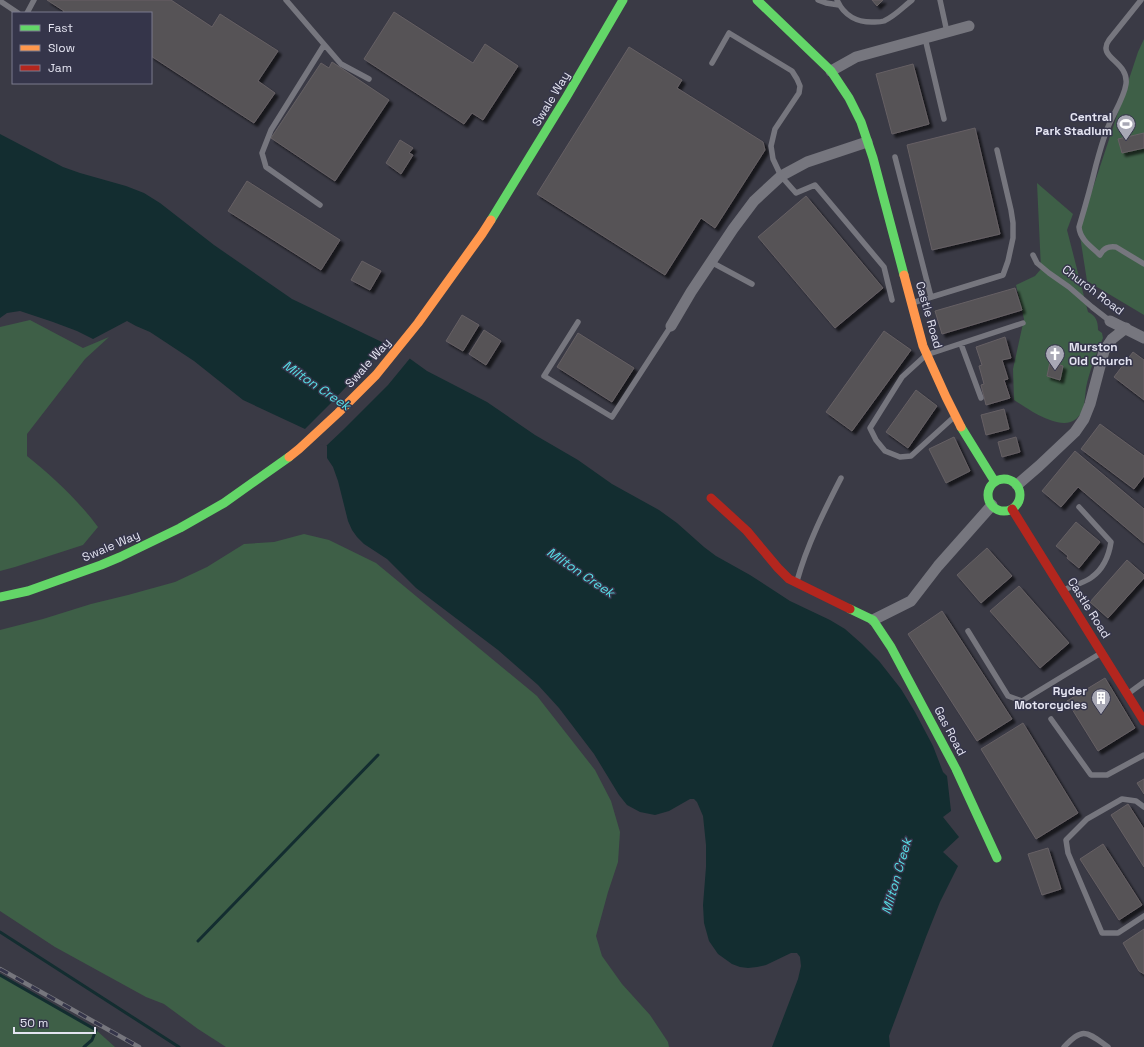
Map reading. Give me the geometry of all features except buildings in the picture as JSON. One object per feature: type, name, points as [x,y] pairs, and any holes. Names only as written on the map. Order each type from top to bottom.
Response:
[{"type":"main road","name":"Swale Way","points":[[0,597],[28,591],[101,565],[180,528],[224,503],[299,449],[338,413],[376,375],[418,323],[482,234],[567,96],[623,0]]},
{"type":"main road","name":"Castle Road","points":[[757,0],[831,71],[849,98],[861,122],[882,190],[926,355],[956,416],[996,482]]},
{"type":"main road","points":[[1006,479],[1017,485],[1020,492],[1020,497],[1016,506],[1012,509],[1004,511],[999,510],[989,501],[989,490],[996,482],[1006,479]]},
{"type":"main road","points":[[711,498],[747,530],[789,580],[873,620]]},
{"type":"main road","name":"Castle Road","points":[[1012,509],[1144,721]]},
{"type":"main road","name":"Gas Road","points":[[873,620],[891,647],[956,769],[997,858]]},
{"type":"street","points":[[831,71],[856,57],[969,26]]},
{"type":"street","points":[[671,326],[691,292],[733,229],[754,201],[781,176],[807,162],[867,142]]},
{"type":"street","name":"Church Road","points":[[1110,321],[1144,338]]},
{"type":"street","points":[[1017,485],[1075,432],[1084,419],[1090,404],[1104,351],[1112,339],[1126,328]]},
{"type":"street","points":[[873,620],[911,601],[938,566],[992,505]]},
{"type":"lane","points":[[28,12],[34,0]]},
{"type":"lane","points":[[286,0],[341,64],[369,79]]},
{"type":"lane","points":[[818,0],[826,3],[838,2],[847,14],[857,20],[869,22],[883,22],[895,15],[912,0]]},
{"type":"lane","points":[[940,0],[947,32]]},
{"type":"lane","points":[[1141,0],[1109,40],[1106,47],[1106,51],[1109,55],[1124,70],[1126,75],[1126,86],[1106,132],[1079,228],[1081,236],[1100,255],[1107,247],[1116,247],[1144,264]]},
{"type":"lane","points":[[0,1],[16,12]]},
{"type":"lane","points":[[712,63],[729,33],[792,71],[800,86],[799,93],[775,129],[771,146],[773,158],[781,176],[796,193],[815,185],[884,267],[892,300]]},
{"type":"lane","points":[[925,38],[944,119]]},
{"type":"lane","points":[[320,205],[266,167],[262,153],[271,130],[324,45]]},
{"type":"lane","points":[[912,303],[1003,275],[1013,238],[1013,223],[997,150]]},
{"type":"lane","points":[[895,157],[931,297]]},
{"type":"lane","name":"Church Road","points":[[1033,255],[1037,263],[1110,321]]},
{"type":"lane","points":[[711,262],[752,284]]},
{"type":"lane","points":[[578,322],[544,376],[612,418],[671,326]]},
{"type":"lane","points":[[956,416],[911,456],[900,457],[885,451],[876,440],[870,428],[902,377],[926,355],[1023,323]]},
{"type":"lane","points":[[960,344],[981,398]]},
{"type":"lane","points":[[797,583],[801,566],[820,519],[841,478]]},
{"type":"lane","points":[[1063,590],[1092,578],[1110,553],[1111,542],[1079,507]]},
{"type":"lane","points":[[968,631],[1008,696],[1022,700],[1102,653]]},
{"type":"lane","points":[[1127,695],[1144,682]]},
{"type":"lane","points":[[1051,719],[1091,775],[1107,775],[1144,755]]},
{"type":"lane","points":[[1144,807],[1136,801],[1122,799],[1087,819],[1066,840],[1068,853],[1102,933],[1118,933],[1144,916]]},
{"type":"lane","points":[[1064,1047],[1074,1036],[1083,1033],[1092,1035],[1108,1047]]},
{"type":"green space","name":"Central Park Stadium","points":[[1144,39],[1144,315],[1087,281],[1079,230],[1138,52]]},
{"type":"green space","points":[[1037,183],[1073,214],[1067,230],[1088,312],[1096,319],[1098,330],[1102,333],[1103,338],[1089,375],[1083,410],[1076,419],[1062,423],[1044,418],[1014,400],[1013,369],[1024,319],[1016,285],[1035,276],[1041,269]]},
{"type":"green space","points":[[30,320],[83,348],[109,337],[85,359],[27,434],[27,456],[65,489],[98,527],[83,545],[0,571],[0,327]]},
{"type":"green space","points":[[304,534],[329,540],[376,563],[537,696],[595,770],[611,801],[620,832],[618,862],[596,936],[602,956],[622,984],[650,1015],[668,1042],[669,1047],[226,1047],[164,1004],[146,997],[55,947],[0,911],[0,630],[175,582],[207,567],[244,544],[274,542]]},
{"type":"green space","points":[[0,975],[96,1030],[115,1047],[0,1047]]},
{"type":"water","name":"Milton Creek","points":[[0,134],[63,167],[144,193],[160,203],[214,245],[292,299],[386,344],[427,371],[487,402],[535,435],[578,460],[612,484],[659,510],[716,556],[750,575],[790,601],[830,620],[845,629],[879,661],[901,689],[915,712],[933,746],[943,772],[947,776],[951,811],[943,817],[959,837],[943,852],[958,866],[940,902],[926,937],[889,1036],[890,1047],[772,1047],[798,979],[801,966],[800,957],[797,953],[791,953],[766,965],[748,968],[740,967],[732,964],[718,954],[709,941],[704,923],[703,905],[706,845],[703,816],[697,802],[694,799],[690,799],[669,811],[655,815],[640,812],[627,805],[619,795],[594,754],[559,708],[538,685],[498,650],[416,588],[387,559],[364,544],[357,537],[348,521],[338,481],[333,467],[327,458],[327,446],[305,429],[243,400],[194,361],[150,332],[127,321],[93,339],[77,331],[20,311],[7,313],[0,318]]},
{"type":"pier","points":[[386,342],[411,357],[388,385],[325,447],[303,431],[373,358]]},
{"type":"waterway","points":[[198,941],[378,755]]},
{"type":"waterway","points":[[0,932],[179,1047]]},
{"type":"waterway","points":[[0,975],[96,1030],[92,1040],[84,1047]]},
{"type":"railway","points":[[0,969],[139,1047]]},
{"type":"traffic: fast","points":[[491,220],[567,96],[623,0]]},
{"type":"traffic: fast","points":[[757,0],[831,71],[849,98],[861,122],[873,158],[904,275]]},
{"type":"traffic: fast","points":[[961,427],[995,482]]},
{"type":"traffic: fast","points":[[0,597],[28,591],[101,565],[180,528],[224,503],[289,457]]},
{"type":"traffic: fast","points":[[1004,479],[1010,480],[1017,486],[1020,495],[1019,501],[1013,508],[1004,511],[998,510],[991,504],[988,495],[989,489],[995,482],[1004,479]]},
{"type":"traffic: fast","points":[[850,609],[873,620],[891,647],[956,769],[997,858]]},
{"type":"traffic: slow","points":[[289,457],[338,413],[376,375],[418,323],[491,220]]},
{"type":"traffic: slow","points":[[904,275],[923,346],[961,427]]},
{"type":"traffic: jam","points":[[711,498],[747,531],[789,579],[850,609]]},
{"type":"traffic: jam","points":[[1012,509],[1144,721]]},
{"type":"place","name":"Central Park Stadium","points":[[1126,141]]},
{"type":"place","name":"Murston Old Church","points":[[1055,371]]},
{"type":"place","name":"Ryder Motorcycles","points":[[1101,715]]}]
